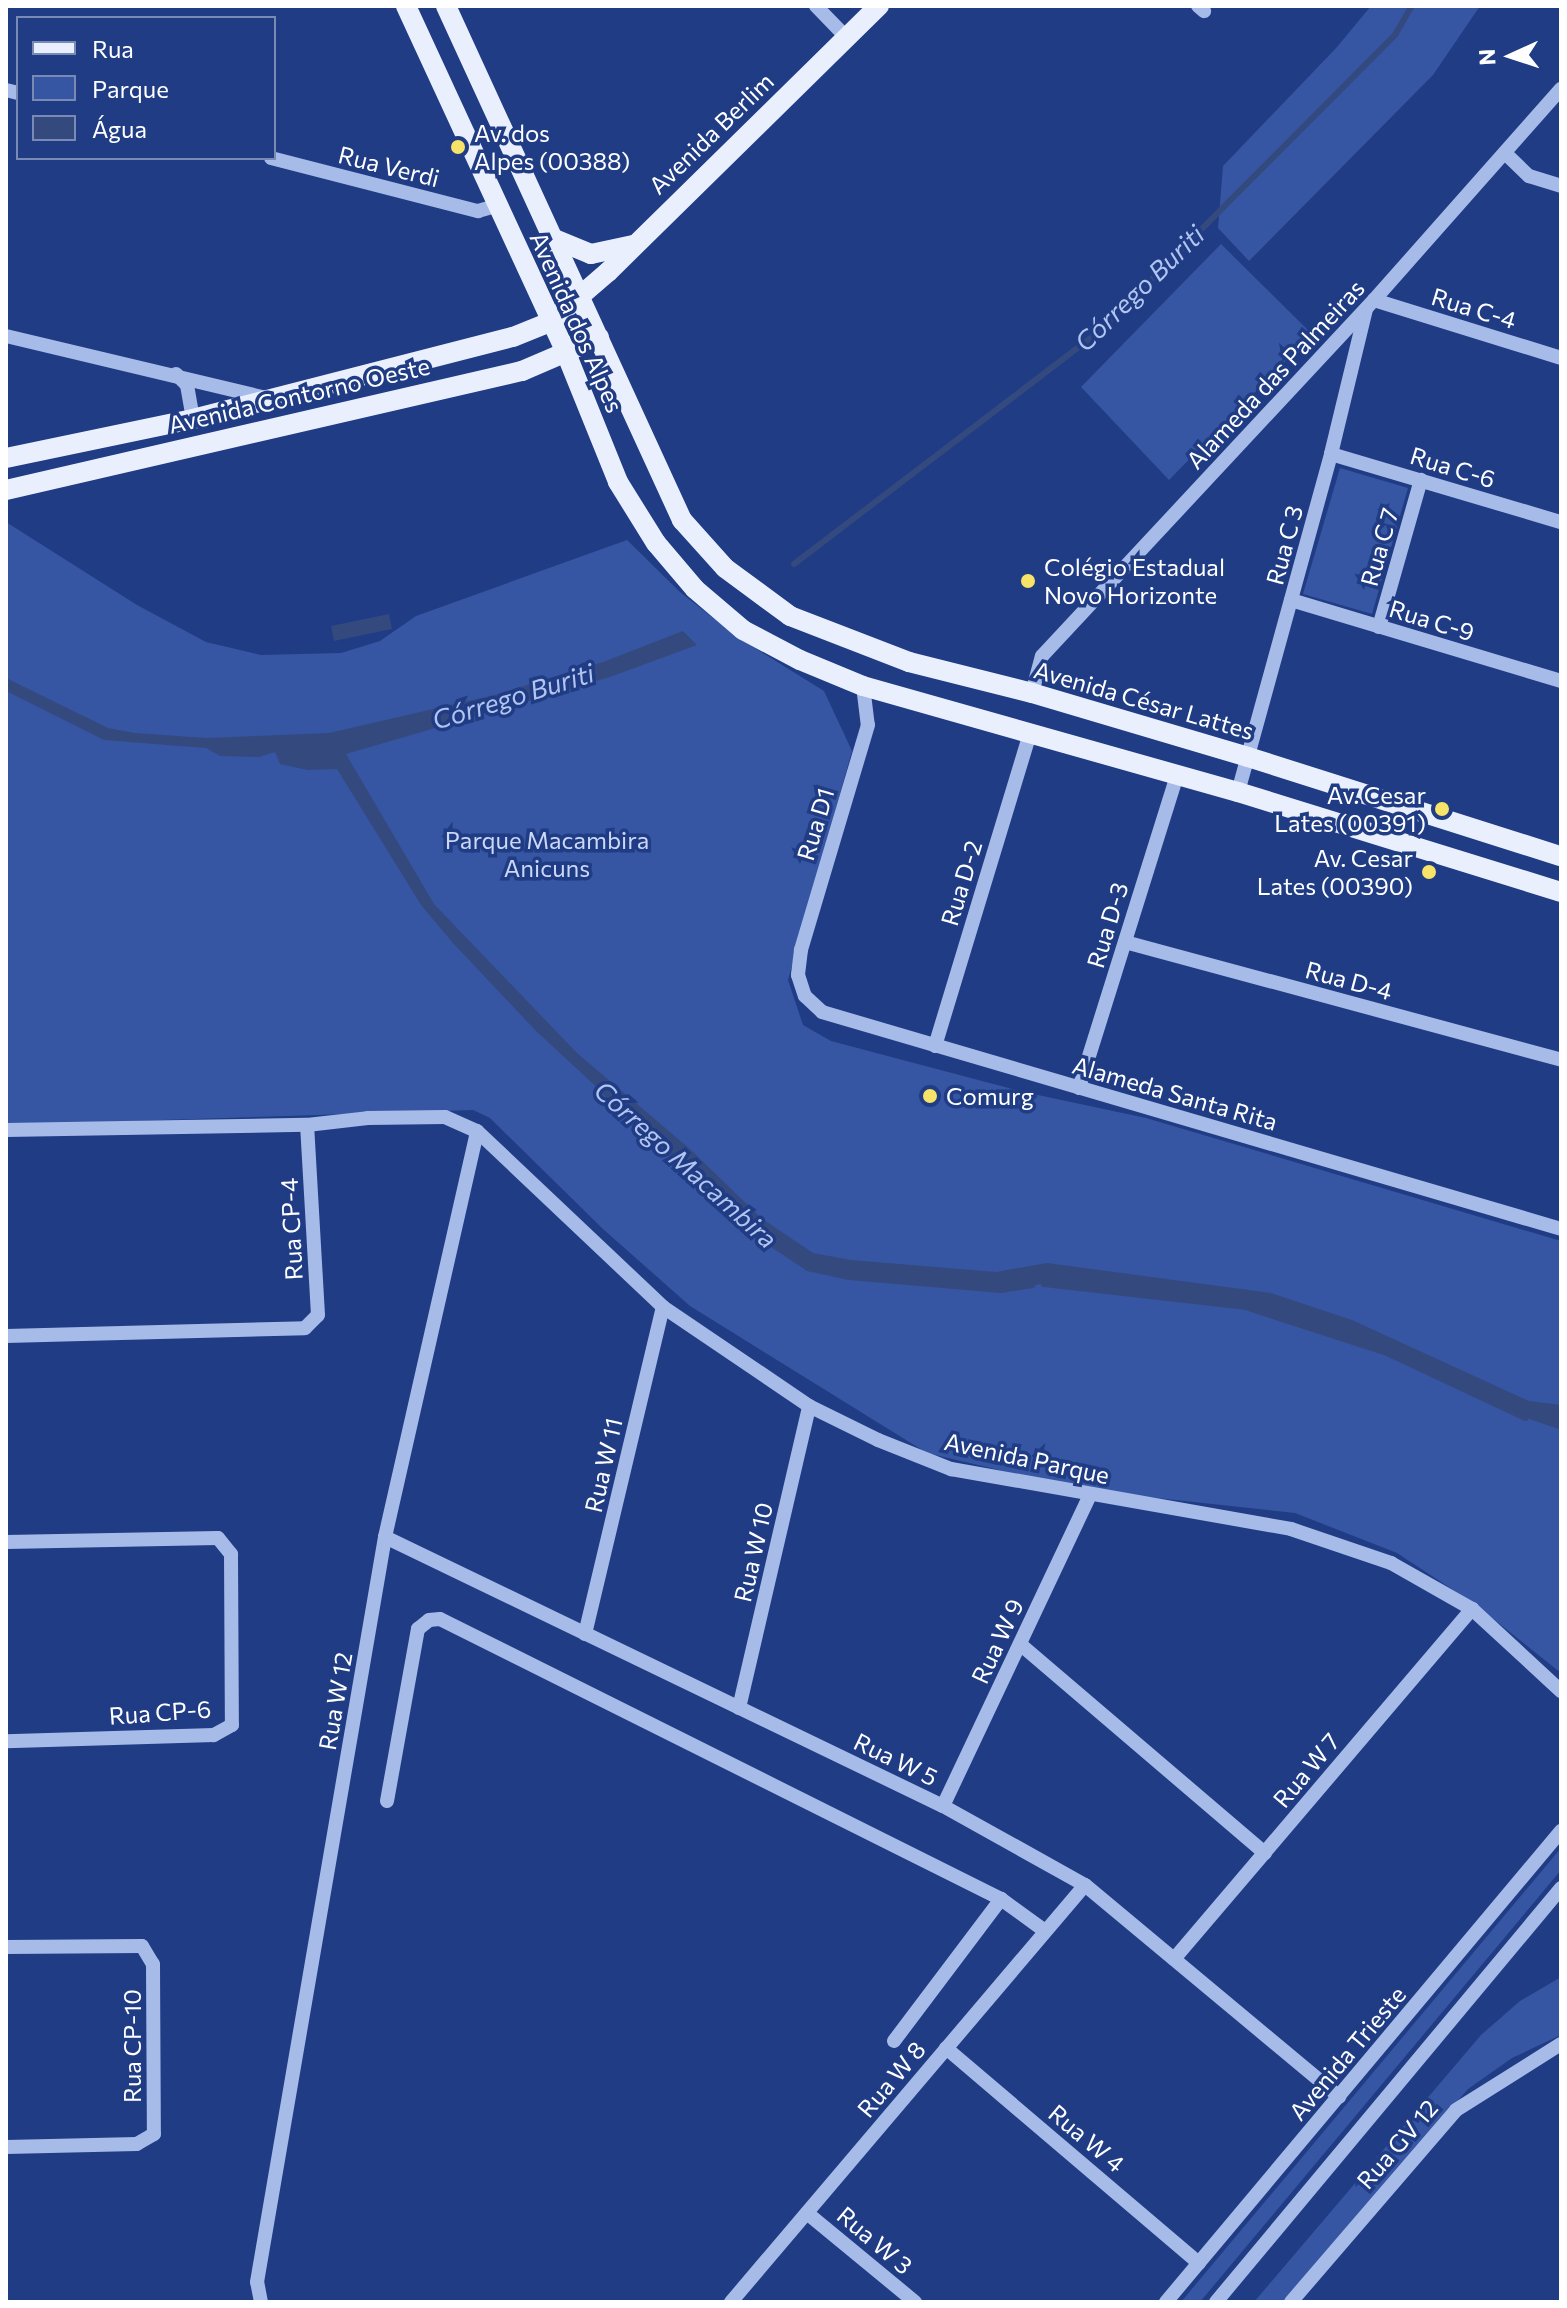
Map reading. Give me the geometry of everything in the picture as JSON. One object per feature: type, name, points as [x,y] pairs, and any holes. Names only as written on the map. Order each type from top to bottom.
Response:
[{"type":"main road","name":"Avenida dos Alpes","points":[[406,6],[566,353],[618,482],[656,543],[695,589],[743,630],[800,660],[863,686]]},
{"type":"main road","name":"Avenida dos Alpes","points":[[446,6],[682,520],[725,568]]},
{"type":"main road","name":"Avenida Berlim","points":[[580,297],[879,6]]},
{"type":"main road","points":[[552,238],[591,254],[633,245]]},
{"type":"main road","name":"Avenida Contorno Oeste","points":[[6,458],[193,419],[513,337],[550,322],[580,297]]},
{"type":"main road","name":"Avenida Contorno Oeste","points":[[6,490],[522,371],[599,338]]},
{"type":"main road","name":"Avenida César Lattes","points":[[725,568],[790,616],[909,662],[1032,693],[1248,757],[1561,856]]},
{"type":"main road","points":[[863,686],[1238,792],[1561,892]]},
{"type":"street","points":[[816,6],[846,37]]},
{"type":"street","name":"Alameda das Palmeiras","points":[[1032,693],[1042,656],[1370,304],[1561,89]]},
{"type":"street","points":[[1506,154],[1529,176],[1561,186]]},
{"type":"street","name":"Rua Verdi","points":[[276,159],[478,211],[496,206]]},
{"type":"street","name":"Rua C-4","points":[[1370,304],[1561,358]]},
{"type":"street","name":"Rua C 3","points":[[1238,792],[1370,304]]},
{"type":"street","points":[[6,336],[268,398]]},
{"type":"street","points":[[176,374],[187,385],[193,419]]},
{"type":"street","name":"Rua C-6","points":[[1331,454],[1561,522]]},
{"type":"street","name":"Rua C 7","points":[[1379,627],[1421,480]]},
{"type":"street","name":"Rua C-9","points":[[1291,600],[1561,681]]},
{"type":"street","name":"Rua D1","points":[[798,975],[801,950],[868,725],[863,686]]},
{"type":"street","name":"Rua D-2","points":[[935,1046],[1030,733]]},
{"type":"street","name":"Rua D-3","points":[[1079,1088],[1177,775]]},
{"type":"street","name":"Rua D-4","points":[[1125,942],[1561,1060]]},
{"type":"street","name":"Alameda Santa Rita","points":[[798,975],[805,996],[822,1012],[1561,1229]]},
{"type":"street","name":"Avenida Parque","points":[[307,1125],[368,1118],[445,1117],[477,1131],[663,1307],[809,1406],[878,1440],[951,1469],[1291,1529],[1391,1563],[1472,1609],[1561,1691]]},
{"type":"street","points":[[6,1130],[307,1125]]},
{"type":"street","name":"Rua CP-4","points":[[6,1336],[305,1328],[318,1315],[307,1125]]},
{"type":"street","name":"Rua W 12","points":[[261,2302],[257,2282],[385,1537],[477,1131]]},
{"type":"street","name":"Rua W 11","points":[[585,1634],[663,1307]]},
{"type":"street","name":"Rua W 10","points":[[739,1708],[809,1406]]},
{"type":"street","name":"Rua W 9","points":[[943,1806],[1090,1495]]},
{"type":"street","name":"Rua W 5","points":[[385,1537],[943,1806],[1085,1885],[1339,2097]]},
{"type":"street","name":"Rua CP-6","points":[[6,1542],[218,1538],[231,1554],[232,1725],[214,1735],[6,1741]]},
{"type":"street","name":"Rua W 7","points":[[1174,1959],[1472,1609]]},
{"type":"street","points":[[387,1801],[418,1629],[429,1620],[440,1619],[1001,1899],[1045,1931]]},
{"type":"street","points":[[1020,1644],[1265,1853]]},
{"type":"street","name":"Avenida Trieste","points":[[1166,2302],[1561,1831]]},
{"type":"street","name":"Rua W 8","points":[[731,2302],[1085,1885]]},
{"type":"street","points":[[1216,2302],[1561,1888]]},
{"type":"street","points":[[894,2041],[1001,1899]]},
{"type":"street","name":"Rua CP-10","points":[[6,1947],[142,1946],[153,1964],[154,2134],[137,2144],[6,2147]]},
{"type":"street","name":"Rua GV 12","points":[[1291,2302],[1456,2110],[1561,2044]]},
{"type":"street","name":"Rua W 4","points":[[946,2048],[1199,2263]]},
{"type":"street","name":"Rua W 3","points":[[807,2213],[915,2302]]},
{"type":"green space","points":[[1371,6],[1480,6],[1433,75],[1249,261],[1218,228],[1223,166],[1337,47]]},
{"type":"green space","points":[[1221,244],[1312,334],[1169,480],[1081,387]]},
{"type":"green space","points":[[1340,468],[1408,488],[1372,614],[1303,594]]},
{"type":"green space","name":"Parque Macambira Anicuns","points":[[6,522],[137,605],[206,642],[261,655],[341,653],[380,641],[416,616],[627,540],[680,592],[740,639],[824,691],[852,751],[788,980],[803,1025],[831,1041],[1024,1092],[1146,1118],[1561,1241],[1561,1673],[1476,1605],[1397,1553],[1295,1513],[1084,1490],[927,1453],[690,1306],[603,1229],[490,1118],[473,1110],[6,1125]]},
{"type":"green space","points":[[1561,1848],[1561,1870],[1200,2302],[1181,2302]]},
{"type":"green space","points":[[1561,1977],[1561,2035],[1512,2058],[1468,2089],[1282,2302],[1254,2302],[1481,2035],[1520,2001]]},
{"type":"water","points":[[389,614],[392,629],[334,641],[331,626]]},
{"type":"water","points":[[683,631],[697,645],[610,677],[346,754],[434,904],[577,1053],[690,1149],[761,1218],[813,1253],[851,1260],[996,1272],[1047,1263],[1271,1293],[1352,1320],[1529,1401],[1561,1405],[1561,1430],[1518,1415],[1387,1353],[1245,1307],[1049,1283],[1001,1290],[849,1277],[808,1268],[751,1230],[536,1031],[421,905],[337,769],[308,770],[280,764],[275,752],[259,757],[220,756],[206,748],[104,740],[6,691],[6,678],[108,728],[135,733],[206,738],[329,733],[494,695],[603,662]]},
{"type":"waterway","name":"Córrego Buriti","points":[[794,564],[1100,331],[1395,35],[1412,6]]},
{"type":"waterway","name":"Córrego Macambira","points":[[602,1089],[751,1230],[808,1268],[849,1277],[1001,1290],[1033,1285]]},
{"type":"waterway","name":"Córrego Macambira","points":[[1044,1284],[1245,1307],[1387,1353],[1525,1418]]},
{"type":"place","name":"Av. dos Alpes (00388)","points":[[458,147]]},
{"type":"place","name":"Colégio Estadual Novo Horizonte","points":[[1028,581]]},
{"type":"place","name":"Av. Cesar Lates (00391)","points":[[1442,809]]},
{"type":"place","name":"Av. Cesar Lates (00390)","points":[[1429,872]]},
{"type":"place","name":"Comurg","points":[[930,1096]]}]
